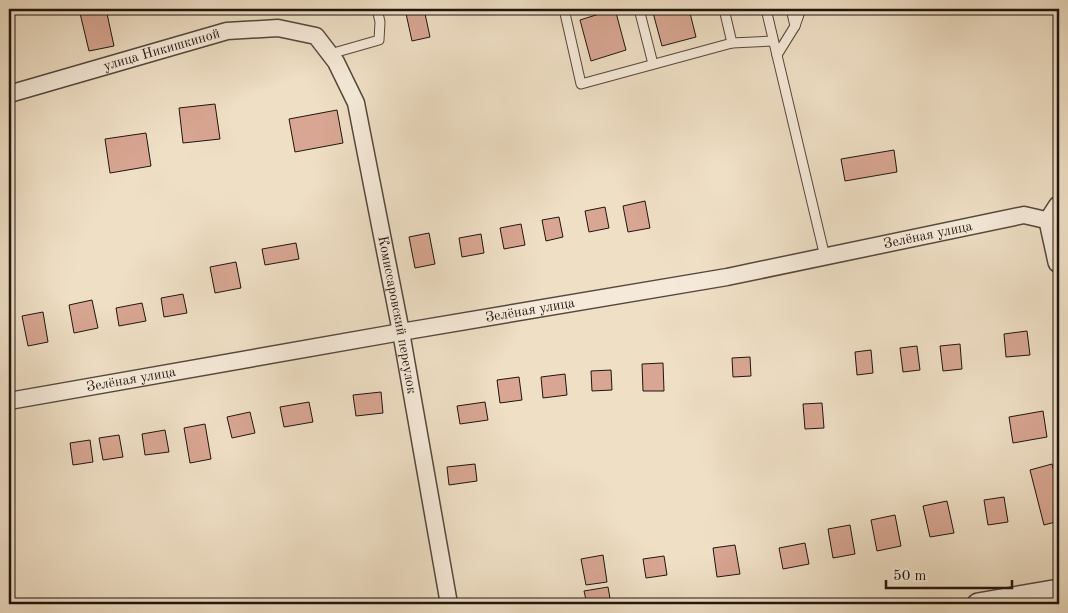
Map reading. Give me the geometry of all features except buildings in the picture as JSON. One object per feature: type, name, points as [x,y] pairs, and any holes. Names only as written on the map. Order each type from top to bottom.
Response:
[{"type":"street","name":"улица Никишкиной","points":[[9,94],[227,31],[278,28],[316,36]]},
{"type":"street","name":"Комиссаровский переулок","points":[[316,36],[336,62],[356,103],[401,332],[449,604]]},
{"type":"street","name":"Зелёная улица","points":[[9,401],[727,277],[1024,215],[1055,214]]},
{"type":"street","points":[[1055,214],[1059,262]]},
{"type":"street","points":[[978,604],[1059,590]]},
{"type":"lane","points":[[330,54],[379,40],[380,22],[377,9]]},
{"type":"lane","points":[[564,9],[581,84],[732,43],[774,40]]},
{"type":"lane","points":[[639,9],[653,64]]},
{"type":"lane","points":[[724,9],[732,43]]},
{"type":"lane","points":[[766,9],[825,257]]},
{"type":"lane","points":[[792,9],[795,26]]},
{"type":"lane","points":[[777,55],[795,26],[801,9]]}]
